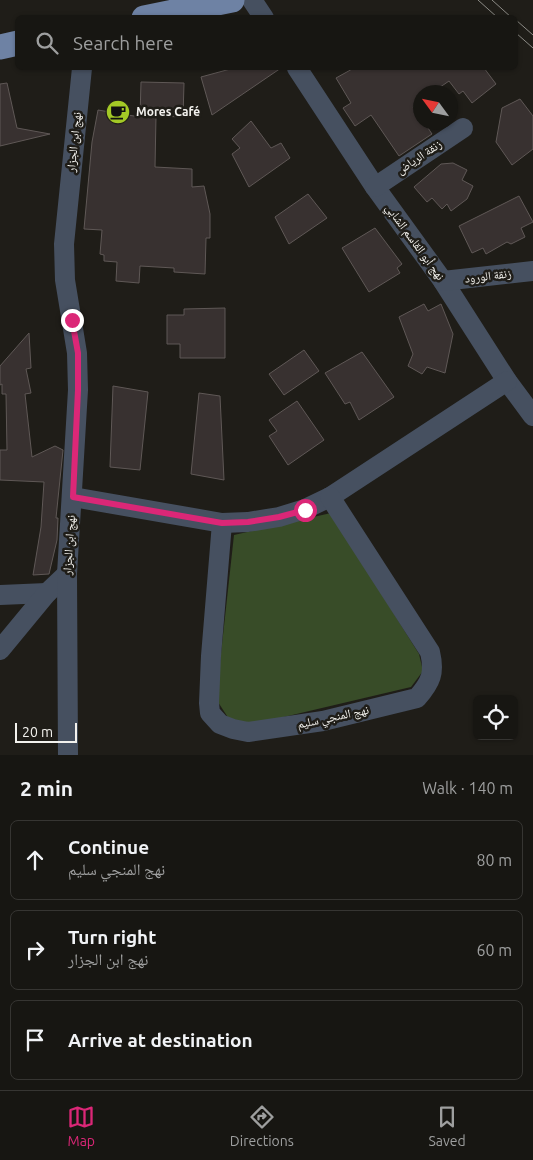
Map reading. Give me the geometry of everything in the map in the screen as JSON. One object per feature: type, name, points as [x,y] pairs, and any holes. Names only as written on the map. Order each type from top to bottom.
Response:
[{"type":"main road","points":[[154,15],[188,5],[232,0]]},
{"type":"main road","points":[[0,47],[15,44]]},
{"type":"street","points":[[252,0],[262,15]]},
{"type":"street","name":"نهج ابن الجزار","points":[[68,755],[67,574],[73,497],[78,353],[65,280],[64,244],[82,70]]},
{"type":"street","name":"نهج أبو القاسم الشابي","points":[[298,70],[375,186],[443,281],[507,381],[533,416]]},
{"type":"street","name":"زنقة الرياض","points":[[375,186],[463,128]]},
{"type":"street","name":"زنقة الورود","points":[[443,281],[533,271]]},
{"type":"street","points":[[73,497],[222,523],[248,522],[279,517],[305,510],[330,497],[507,381]]},
{"type":"street","name":"نهج المنجي سليم","points":[[222,523],[209,703],[210,713],[220,724],[248,732],[323,721],[417,698],[425,689],[432,674],[433,665],[430,652],[330,497]]},
{"type":"street","points":[[0,650],[47,593],[67,574]]},
{"type":"street","points":[[0,595],[47,593]]},
{"type":"green space","points":[[331,513],[419,654],[423,671],[411,687],[246,726],[229,719],[216,699],[234,535]]},
{"type":"building","points":[[227,70],[278,70],[212,115],[201,77]]},
{"type":"building","points":[[350,70],[486,70],[496,84],[472,103],[463,91],[459,94],[458,85],[452,85],[449,81],[443,85],[413,85],[413,130],[429,130],[432,134],[399,156],[371,115],[355,126],[343,108],[351,103],[336,78]]},
{"type":"building","points":[[141,82],[184,83],[183,117],[156,116],[155,167],[192,169],[192,187],[204,186],[210,214],[210,238],[206,238],[205,274],[174,272],[174,268],[140,266],[139,283],[116,281],[117,262],[104,261],[104,255],[100,254],[102,230],[84,229],[92,142],[98,110],[140,117]]},
{"type":"building","points":[[7,83],[17,128],[50,134],[0,146],[0,84]]},
{"type":"building","points":[[520,99],[533,116],[533,149],[512,165],[496,142],[502,108]]},
{"type":"building","points":[[251,121],[271,148],[281,143],[290,158],[249,187],[232,154],[240,148],[232,139]]},
{"type":"building","points":[[453,163],[467,170],[462,180],[473,186],[467,199],[451,211],[447,204],[442,209],[432,198],[427,202],[414,187],[441,164]]},
{"type":"building","points":[[308,194],[327,218],[289,244],[275,217]]},
{"type":"building","points":[[519,196],[533,222],[521,228],[525,237],[511,244],[507,242],[486,254],[483,248],[472,253],[459,226]]},
{"type":"building","points":[[375,228],[402,264],[397,268],[400,273],[369,292],[342,248]]},
{"type":"building","points":[[424,304],[428,311],[441,304],[453,334],[445,373],[427,367],[422,374],[408,366],[413,354],[399,317]]},
{"type":"building","points":[[225,308],[225,358],[180,358],[180,344],[167,344],[167,315],[184,315],[184,309]]},
{"type":"building","points":[[29,333],[31,368],[26,369],[31,393],[25,394],[32,457],[55,446],[63,450],[56,518],[58,518],[57,540],[49,574],[33,575],[41,527],[44,482],[0,480],[0,450],[7,450],[6,394],[2,394],[2,384],[0,385],[0,366]]},
{"type":"building","points":[[304,350],[319,371],[284,395],[269,374]]},
{"type":"building","points":[[362,352],[394,397],[359,420],[350,402],[345,404],[325,373]]},
{"type":"building","points":[[113,386],[148,392],[140,470],[110,467]]},
{"type":"building","points":[[199,393],[220,396],[224,480],[191,474]]},
{"type":"building","points":[[297,401],[324,440],[288,465],[269,436],[277,431],[269,420]]},
{"type":"tram line","points":[[478,0],[495,15]]},
{"type":"tram line","points":[[492,0],[509,15]]},
{"type":"tram line","points":[[518,22],[533,35]]},
{"type":"tram line","points":[[518,35],[533,48]]},
{"type":"place","name":"Mores Café","points":[[118,112]]},
{"type":"route","points":[[72,320],[78,353],[73,497],[222,523],[248,522],[305,510]]}]
